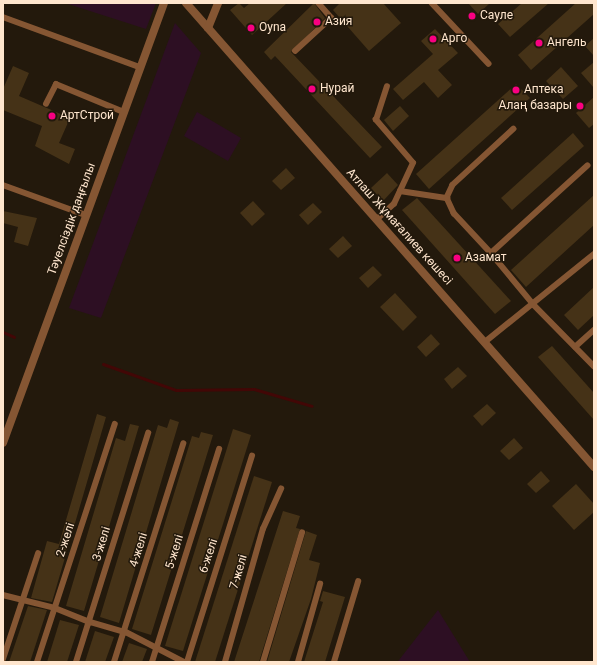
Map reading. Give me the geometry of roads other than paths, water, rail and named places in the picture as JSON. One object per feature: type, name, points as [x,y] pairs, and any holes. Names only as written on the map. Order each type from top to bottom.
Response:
[{"type":"street","name":"Тәуелсіздік даңғылы","points":[[3,443],[164,3]]},
{"type":"street","name":"Атлаш Жұмағалиев көшесі","points":[[186,3],[376,220],[593,463]]},
{"type":"street","points":[[208,28],[218,3]]},
{"type":"lane","points":[[295,50],[331,18],[318,3]]},
{"type":"lane","points":[[432,3],[489,64]]},
{"type":"lane","points":[[3,17],[140,67]]},
{"type":"lane","points":[[46,104],[56,84],[124,112]]},
{"type":"lane","points":[[376,220],[394,204],[413,163],[376,120],[387,87]]},
{"type":"lane","points":[[514,129],[453,185],[447,198],[454,213],[492,253],[534,305],[594,366]]},
{"type":"lane","points":[[492,253],[587,166]]},
{"type":"lane","points":[[3,185],[86,215]]},
{"type":"lane","points":[[400,191],[447,198]]},
{"type":"lane","points":[[486,342],[534,305],[594,254]]},
{"type":"lane","points":[[575,347],[594,330]]},
{"type":"lane","name":"2-желі","points":[[37,662],[115,424]]},
{"type":"lane","name":"3-желі","points":[[76,662],[90,622],[148,433]]},
{"type":"lane","name":"4-желі","points":[[114,662],[126,632],[184,444]]},
{"type":"lane","name":"5-желі","points":[[152,662],[219,449]]},
{"type":"lane","name":"6-желі","points":[[185,662],[252,456]]},
{"type":"lane","name":"7-желі","points":[[224,662],[263,529],[281,489]]},
{"type":"lane","points":[[263,662],[302,533]]},
{"type":"lane","points":[[4,660],[38,554]]},
{"type":"lane","points":[[334,662],[358,582]]},
{"type":"lane","points":[[298,662],[320,584]]},
{"type":"lane","points":[[3,596],[23,599],[55,608],[90,622],[126,632],[185,662]]},
{"type":"waterway","points":[[3,332],[14,337]]},
{"type":"waterway","points":[[103,364],[176,390],[254,389],[312,406]]},
{"type":"place","name":"Сауле","points":[[472,16]]},
{"type":"place","name":"Азия","points":[[317,22]]},
{"type":"place","name":"Oyna","points":[[251,28]]},
{"type":"place","name":"Арго","points":[[433,39]]},
{"type":"place","name":"Ангель","points":[[539,43]]},
{"type":"place","name":"Нурай","points":[[312,89]]},
{"type":"place","name":"Аптека","points":[[516,90]]},
{"type":"place","name":"Алаң базары","points":[[580,106]]},
{"type":"place","name":"АртСтрой","points":[[52,116]]},
{"type":"place","name":"Азамат","points":[[457,258]]}]
